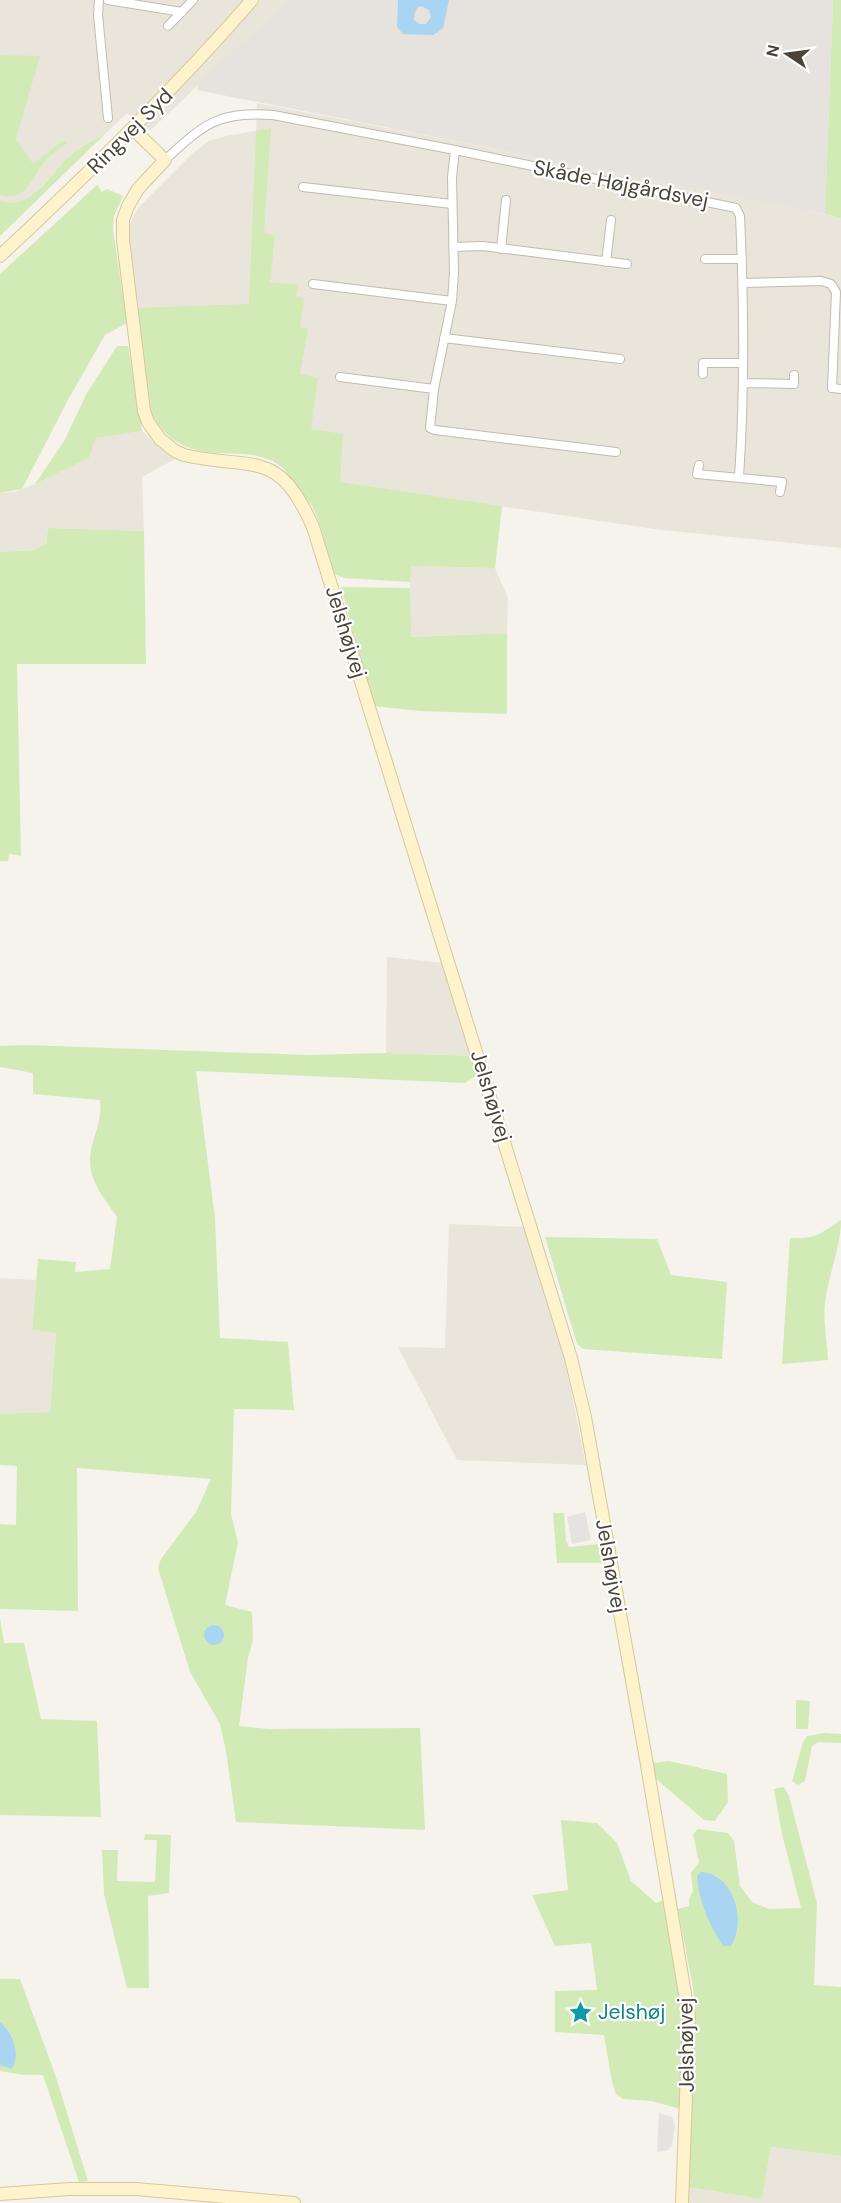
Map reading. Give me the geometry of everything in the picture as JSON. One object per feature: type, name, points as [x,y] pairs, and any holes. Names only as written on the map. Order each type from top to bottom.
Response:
[{"type":"street","points":[[99,0],[98,15],[108,118]]},
{"type":"street","points":[[108,0],[182,12]]},
{"type":"street","points":[[168,26],[193,0]]},
{"type":"street","name":"Ringvej Syd","points":[[0,256],[133,129],[180,81],[252,0]]},
{"type":"street","name":"Skåde Højgårdsvej","points":[[165,160],[197,131],[216,121],[246,113],[273,115],[736,208],[740,216],[743,284],[743,383],[739,477]]},
{"type":"street","points":[[133,129],[165,160]]},
{"type":"street","points":[[455,150],[452,204],[454,273],[452,301],[434,389],[430,428],[616,452]]},
{"type":"street","name":"Jelshøjvej","points":[[165,160],[138,189],[123,220],[123,240],[141,395],[148,422],[160,439],[184,455],[245,462],[272,471],[284,478],[305,508],[571,1358],[585,1417],[644,1747],[689,2018],[682,2203]]},
{"type":"street","points":[[303,188],[452,204]]},
{"type":"street","points":[[501,249],[507,200]]},
{"type":"street","name":"Skåde Højgårdsvej","points":[[606,262],[611,220]]},
{"type":"street","points":[[453,247],[501,249],[627,264]]},
{"type":"street","points":[[705,259],[742,259]]},
{"type":"street","points":[[743,284],[821,281],[831,284],[836,292],[832,388],[841,389]]},
{"type":"street","points":[[313,284],[452,301]]},
{"type":"street","points":[[444,338],[620,359]]},
{"type":"street","points":[[703,374],[703,363],[743,363]]},
{"type":"street","points":[[743,383],[794,384],[794,375]]},
{"type":"street","points":[[340,376],[434,389]]},
{"type":"street","points":[[699,465],[697,474],[782,482],[780,492]]},
{"type":"street","points":[[0,2194],[69,2189],[136,2189],[294,2203]]},
{"type":"shaded area","points":[[0,0],[287,0],[150,131],[127,113],[104,135],[72,154],[33,196],[22,202],[8,204],[0,201]]},
{"type":"shaded area","points":[[287,0],[833,0],[825,214],[197,90],[198,84]]},
{"type":"shaded area","points":[[257,103],[770,202],[841,218],[841,548],[661,530],[339,482],[297,489],[284,469],[273,461],[259,457],[136,308],[128,228],[138,208],[193,153],[209,141],[256,131]]},
{"type":"shaded area","points":[[142,431],[165,452],[177,458],[142,477],[144,531],[48,528],[46,544],[33,550],[0,552],[0,493],[15,492],[89,458],[96,438]]},
{"type":"shaded area","points":[[410,566],[495,568],[508,598],[507,633],[410,637]]},
{"type":"shaded area","points":[[387,957],[444,963],[474,1056],[386,1053]]},
{"type":"shaded area","points":[[449,1224],[524,1227],[564,1355],[586,1465],[457,1460],[398,1347],[445,1348]]},
{"type":"shaded area","points":[[0,1278],[36,1280],[32,1330],[56,1332],[50,1412],[0,1414]]},
{"type":"shaded area","points":[[585,1512],[591,1540],[572,1544],[567,1517]]},
{"type":"shaded area","points":[[659,2113],[672,2117],[675,2126],[672,2146],[666,2151],[657,2152]]},
{"type":"shaded area","points":[[771,2147],[841,2156],[841,2203],[688,2203],[688,2187],[762,2199]]},
{"type":"green space","points":[[833,0],[841,0],[841,218],[825,214]]},
{"type":"green space","points":[[0,55],[40,56],[16,139],[33,164],[62,141],[67,142],[45,161],[22,192],[9,196],[0,195]]},
{"type":"green space","points":[[271,128],[264,233],[275,236],[270,282],[298,285],[296,297],[304,298],[300,327],[308,329],[300,374],[318,378],[311,429],[343,434],[340,482],[502,506],[495,568],[411,566],[410,582],[344,578],[334,574],[313,508],[283,468],[255,455],[204,452],[188,447],[172,439],[158,424],[152,413],[145,385],[136,308],[249,304],[256,131]]},
{"type":"green space","points":[[104,135],[0,236],[0,201],[12,203],[31,196],[71,155]]},
{"type":"green space","points":[[97,185],[102,192],[107,189],[123,196],[114,216],[113,230],[127,323],[105,335],[69,398],[22,489],[0,493],[0,274]]},
{"type":"green space","points":[[117,346],[128,346],[142,431],[96,438],[89,458],[35,484],[64,441],[87,393]]},
{"type":"green space","points":[[48,528],[144,531],[146,664],[17,664],[21,856],[9,854],[8,861],[0,861],[0,552],[33,550],[46,544]]},
{"type":"green space","points":[[341,587],[410,588],[411,637],[507,633],[507,714],[420,711],[373,706]]},
{"type":"green space","points":[[0,1046],[309,1055],[386,1053],[474,1056],[478,1074],[465,1083],[196,1071],[215,1218],[220,1338],[288,1342],[294,1410],[234,1409],[231,1514],[238,1542],[225,1605],[252,1612],[253,1640],[248,1658],[239,1726],[268,1729],[420,1728],[425,1830],[236,1822],[220,1724],[190,1672],[158,1568],[161,1559],[196,1512],[211,1479],[77,1468],[78,1611],[0,1609],[0,1524],[16,1525],[17,1466],[0,1465],[0,1414],[50,1412],[56,1333],[32,1330],[38,1259],[76,1262],[75,1272],[110,1269],[117,1217],[95,1182],[90,1164],[90,1153],[100,1116],[100,1100],[33,1094],[33,1073],[0,1067]]},
{"type":"green space","points":[[841,1220],[839,1241],[825,1303],[828,1360],[782,1364],[790,1238],[817,1235]]},
{"type":"green space","points":[[545,1237],[657,1239],[671,1275],[727,1282],[722,1359],[583,1349],[577,1344]]},
{"type":"green space","points":[[553,1513],[564,1513],[566,1540],[569,1547],[599,1544],[603,1563],[557,1563]]},
{"type":"green space","points":[[0,1618],[4,1643],[24,1643],[41,1719],[97,1721],[101,1817],[0,1815]]},
{"type":"green space","points":[[796,1700],[810,1701],[808,1729],[796,1729]]},
{"type":"green space","points":[[824,1733],[841,1734],[841,1743],[818,1742],[812,1746],[805,1781],[798,1785],[792,1781],[803,1742],[807,1736]]},
{"type":"green space","points":[[669,1761],[727,1774],[728,1802],[715,1821],[704,1820],[654,1777],[653,1763]]},
{"type":"green space","points":[[784,1787],[789,1796],[817,1903],[814,1985],[841,1987],[841,2156],[771,2147],[762,2199],[688,2187],[696,2024],[693,1988],[678,1909],[689,1906],[689,1899],[693,1891],[691,1873],[699,1862],[693,1834],[698,1829],[728,1833],[734,1841],[740,1886],[752,1902],[769,1909],[801,1908],[782,1834],[774,1789]]},
{"type":"green space","points":[[561,1820],[597,1823],[617,1843],[631,1881],[656,1903],[663,1900],[682,2015],[680,2109],[652,2101],[623,2099],[616,2094],[604,2035],[555,2032],[555,1991],[597,1990],[591,1943],[555,1946],[532,1895],[568,1890]]},
{"type":"green space","points":[[145,1834],[171,1835],[169,1893],[148,1896],[149,1988],[127,1988],[104,1894],[102,1850],[118,1850],[117,1881],[155,1882],[157,1840],[144,1840]]},
{"type":"green space","points":[[0,1979],[20,1979],[55,2074],[88,2181],[79,2182],[43,2075],[0,2071]]},
{"type":"water","points":[[398,0],[449,0],[443,28],[433,35],[403,34],[397,27]],"holes":[[[421,6],[429,10],[431,17],[426,24],[420,24],[414,20],[417,8]]]},
{"type":"water","points":[[214,1625],[221,1628],[224,1635],[221,1642],[214,1645],[207,1642],[204,1635],[207,1628]]},
{"type":"water","points":[[701,1872],[722,1881],[734,1900],[738,1924],[731,1946],[724,1946],[714,1931],[706,1912],[697,1876]]},
{"type":"water","points":[[0,2022],[12,2037],[16,2050],[12,2069],[0,2065]]},
{"type":"place","name":"Jelshøj","points":[[580,2012]]}]
